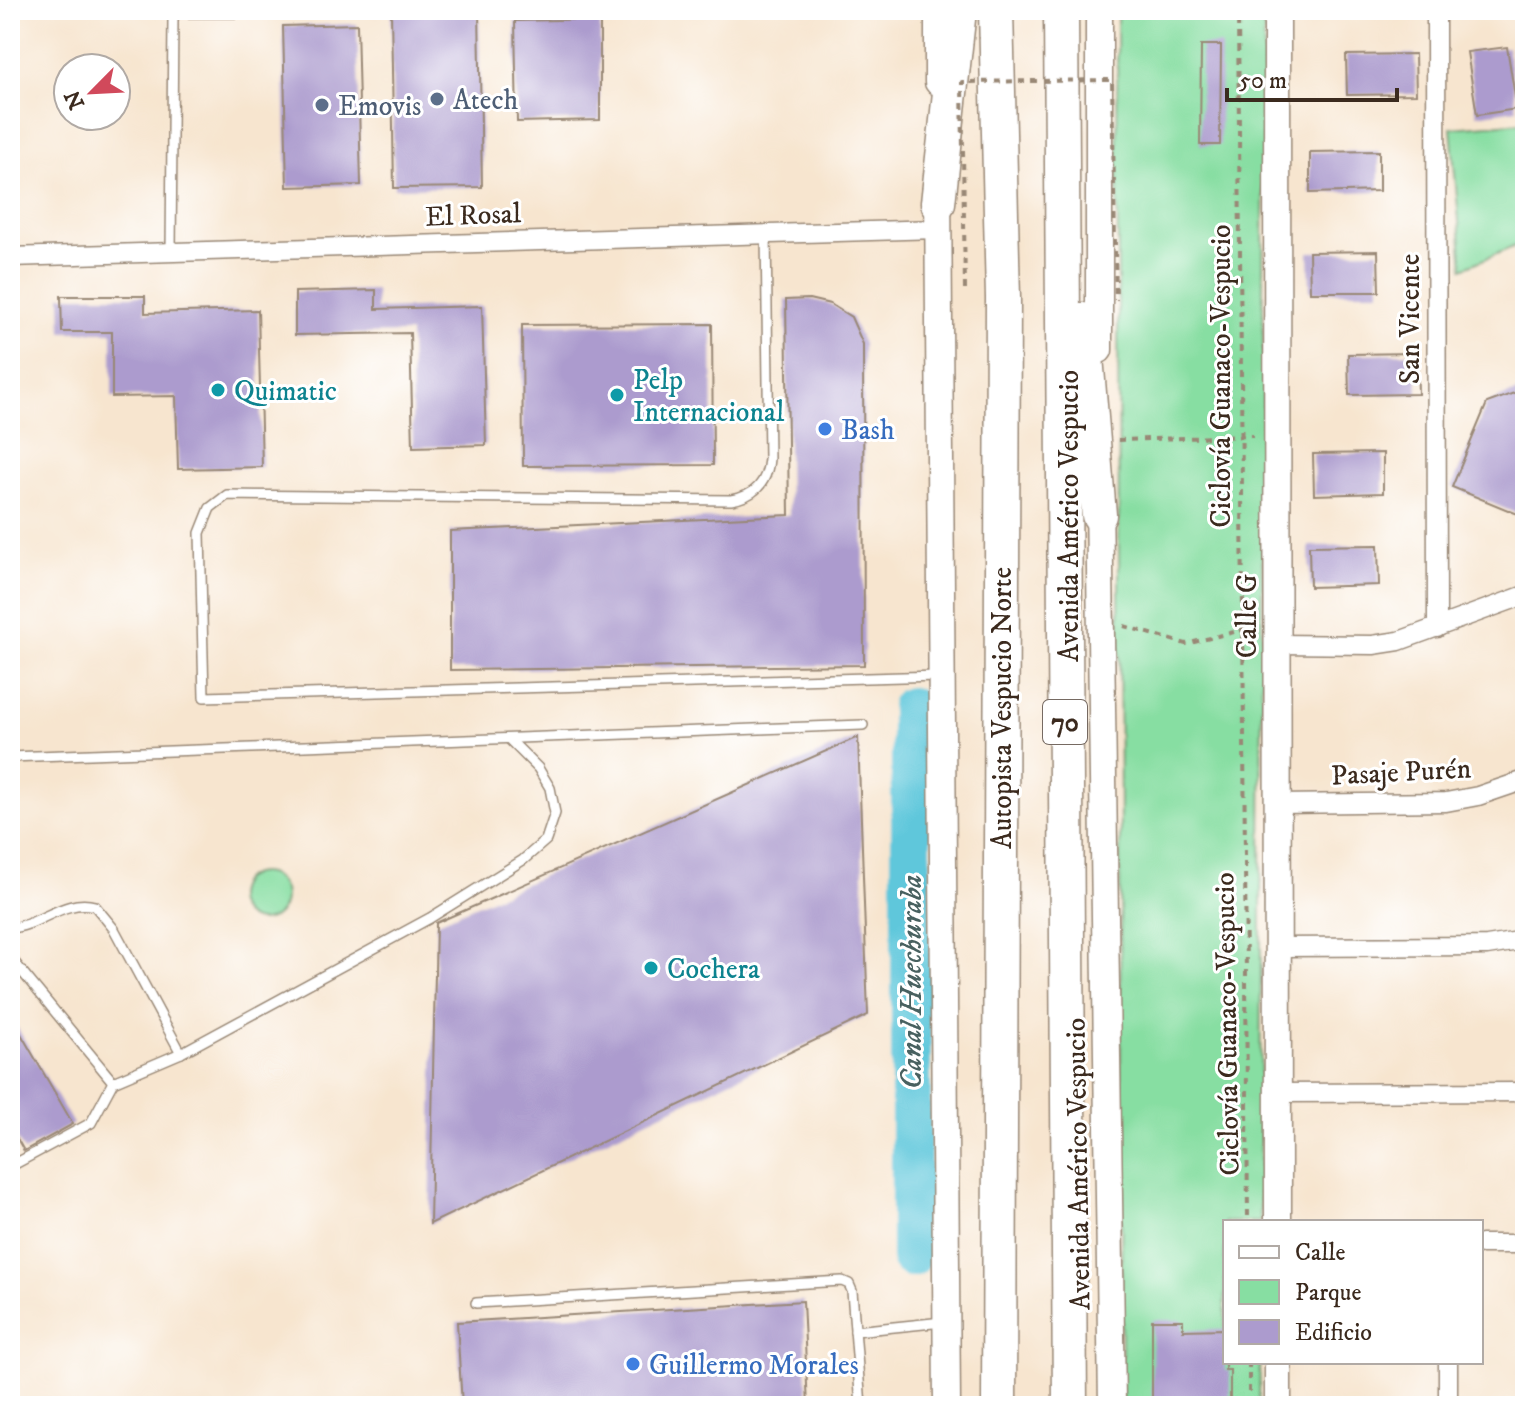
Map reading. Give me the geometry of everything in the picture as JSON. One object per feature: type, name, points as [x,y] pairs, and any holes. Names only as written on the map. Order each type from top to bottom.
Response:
[{"type":"highway","points":[[938,216],[959,10]]},
{"type":"highway","name":"Autopista Vespucio Norte","points":[[996,10],[1003,298],[999,1406]]},
{"type":"highway","points":[[1061,24],[1099,515]]},
{"type":"highway","name":"70","points":[[1061,24],[1070,1406]]},
{"type":"main road","points":[[938,10],[947,1406]]},
{"type":"main road","name":"Avenida Américo Vespucio","points":[[1099,10],[1099,515],[1112,1406]]},
{"type":"main road","name":"Calle G","points":[[1277,10],[1278,1220]]},
{"type":"main road","points":[[1278,1364],[1278,1406]]},
{"type":"street","name":"San Vicente","points":[[1436,10],[1437,628]]},
{"type":"street","name":"El Rosal","points":[[10,257],[766,232],[938,216]]},
{"type":"street","points":[[1278,637],[1388,643],[1525,595]]},
{"type":"street","name":"Pasaje Purén","points":[[1278,804],[1446,802],[1478,796],[1525,780]]},
{"type":"street","points":[[1278,947],[1487,946],[1525,940]]},
{"type":"street","points":[[1278,1093],[1525,1092]]},
{"type":"street","points":[[1483,1244],[1525,1244]]},
{"type":"street","points":[[1448,1364],[1448,1406]]},
{"type":"lane","points":[[171,252],[173,18],[177,13],[263,13]]},
{"type":"lane","points":[[766,232],[769,459],[765,479],[751,494],[731,500],[227,495],[210,508],[200,533],[204,697],[941,675]]},
{"type":"lane","points":[[10,757],[863,725]]},
{"type":"lane","points":[[10,1159],[13,1165],[91,1123],[113,1082],[181,1053],[430,918],[523,860],[546,840],[555,813],[550,788],[538,768],[510,740]]},
{"type":"lane","points":[[10,928],[24,927],[73,904],[95,906],[114,929],[181,1053]]},
{"type":"lane","points":[[10,957],[113,1082]]},
{"type":"lane","points":[[476,1303],[842,1281],[849,1284],[852,1291],[861,1406]]},
{"type":"lane","points":[[855,1331],[947,1321]]},
{"type":"path","name":"Ciclovía Guanaco-Vespucio","points":[[1238,10],[1248,1220]]},
{"type":"path","points":[[965,289],[962,82],[1112,80],[1116,300]]},
{"type":"path","points":[[1116,440],[1240,435],[1278,437]]},
{"type":"path","points":[[1116,624],[1186,644],[1242,630],[1278,637]]},
{"type":"path","points":[[1249,1364],[1249,1406]]},
{"type":"green space","points":[[1117,10],[1264,10],[1260,1220],[1223,1220],[1223,1364],[1260,1364],[1259,1406],[1122,1406]]},
{"type":"green space","points":[[1525,122],[1525,242],[1463,268],[1451,128]]},
{"type":"green space","points":[[261,873],[278,880],[285,897],[278,914],[261,921],[244,914],[237,897],[244,880]]},
{"type":"building","name":"Atech","points":[[391,10],[479,10],[482,187],[394,188]]},
{"type":"building","points":[[600,19],[600,120],[517,122],[515,21]]},
{"type":"building","name":"Emovis","points":[[357,24],[361,185],[287,187],[283,26]]},
{"type":"building","points":[[1201,45],[1221,45],[1220,145],[1200,145]]},
{"type":"building","points":[[1507,47],[1517,109],[1477,115],[1467,52]]},
{"type":"building","points":[[1415,54],[1416,94],[1347,95],[1346,55]]},
{"type":"building","points":[[1379,151],[1379,191],[1310,193],[1310,152]]},
{"type":"building","points":[[1378,251],[1379,292],[1310,292],[1309,252]]},
{"type":"building","points":[[376,290],[376,309],[482,306],[486,445],[413,447],[410,333],[295,335],[295,292]]},
{"type":"building","name":"Quimatic","points":[[61,296],[145,296],[145,313],[258,310],[262,467],[178,469],[176,396],[112,397],[112,332],[62,332]]},
{"type":"building","name":"Bash","points":[[809,299],[830,304],[851,317],[863,344],[864,665],[450,670],[450,531],[789,515],[786,300]]},
{"type":"building","name":"Pelp Internacional","points":[[712,324],[713,465],[523,466],[522,325]]},
{"type":"building","points":[[1417,353],[1418,394],[1349,395],[1348,354]]},
{"type":"building","points":[[1525,389],[1525,517],[1452,487],[1487,403]]},
{"type":"building","points":[[1383,453],[1383,493],[1314,495],[1313,454]]},
{"type":"building","points":[[1378,545],[1379,585],[1310,587],[1309,546]]},
{"type":"building","name":"Cochera","points":[[858,737],[868,1015],[430,1224],[436,923]]},
{"type":"building","points":[[10,1015],[73,1124],[24,1151],[10,1126]]},
{"type":"building","name":"Guillermo Morales","points":[[803,1301],[808,1406],[462,1406],[457,1322]]},
{"type":"building","points":[[1152,1320],[1183,1320],[1183,1330],[1223,1329],[1223,1364],[1225,1370],[1230,1370],[1230,1406],[1152,1406]]},
{"type":"waterway","name":"Canal Huechuraba","points":[[911,707],[911,1257]]},
{"type":"place","name":"Atech","points":[[437,99]]},
{"type":"place","name":"Emovis","points":[[322,105]]},
{"type":"place","name":"Quimatic","points":[[218,390]]},
{"type":"place","name":"Pelp Internacional","points":[[617,395]]},
{"type":"place","name":"Bash","points":[[825,429]]},
{"type":"place","name":"Cochera","points":[[651,968]]},
{"type":"place","name":"Guillermo Morales","points":[[633,1364]]}]
